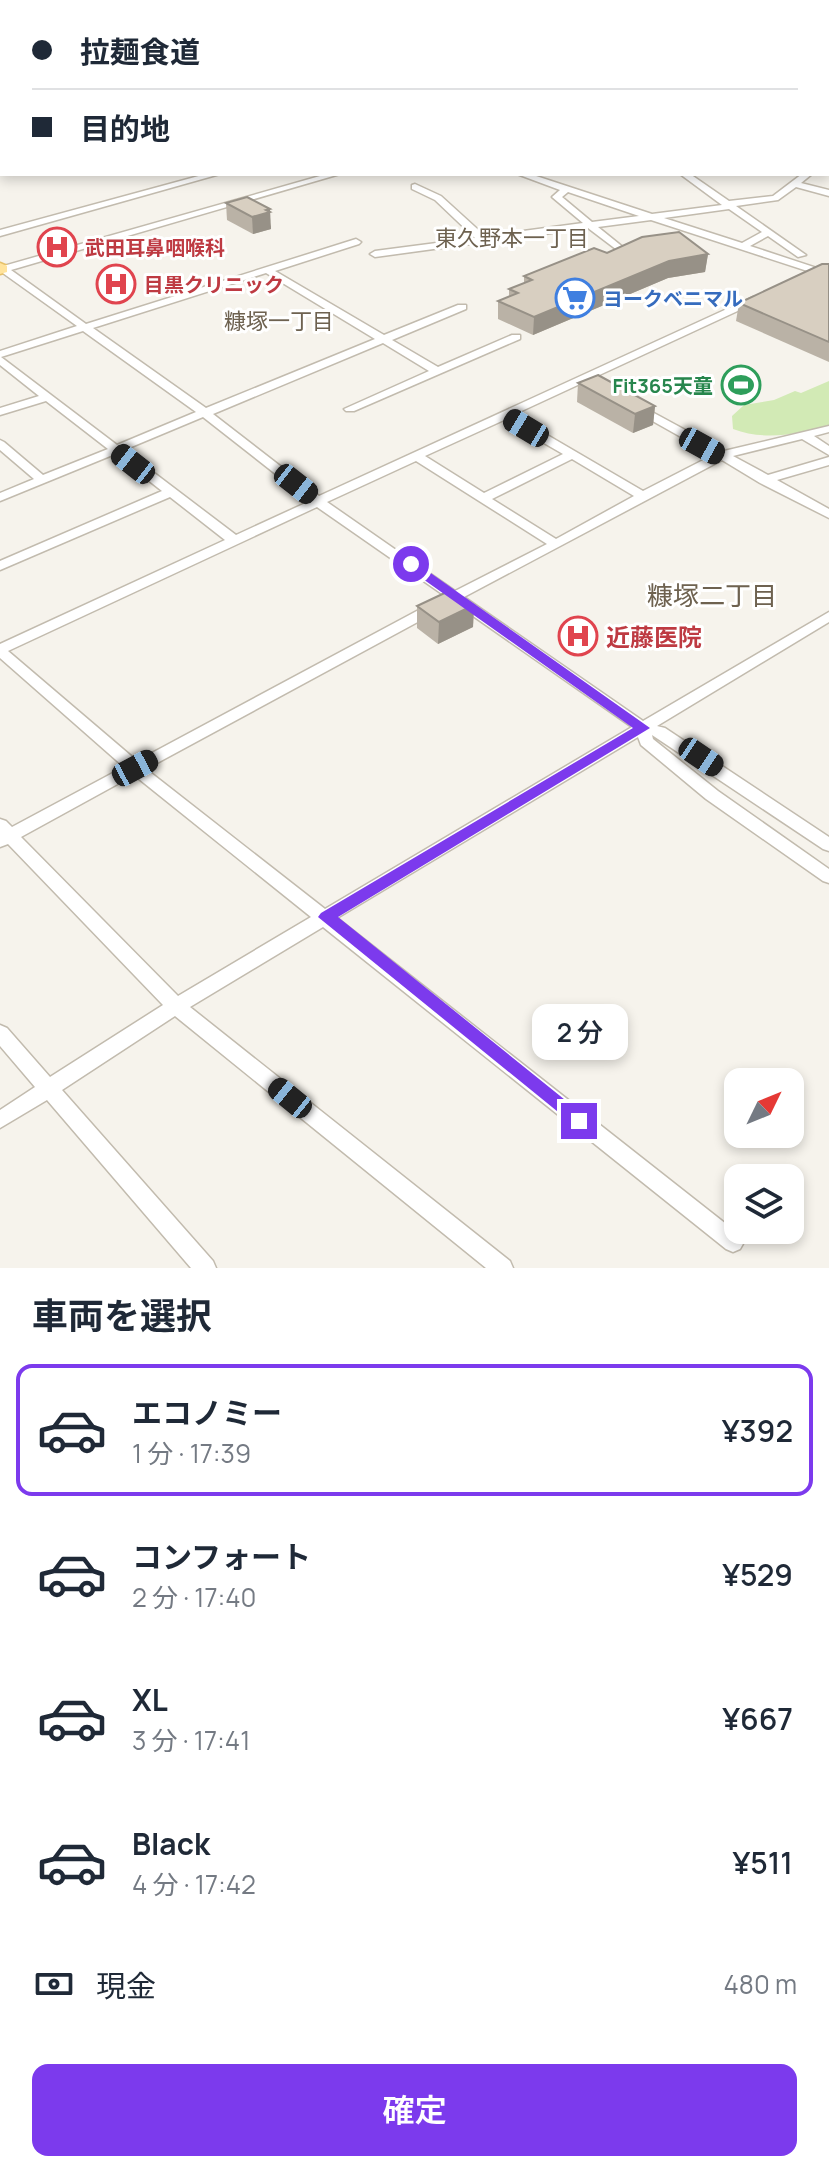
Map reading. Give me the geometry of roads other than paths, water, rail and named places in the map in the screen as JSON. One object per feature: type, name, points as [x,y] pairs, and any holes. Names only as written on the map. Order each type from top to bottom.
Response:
[{"type":"street","points":[[0,233],[209,176]]},
{"type":"street","points":[[1,269],[329,176]]},
{"type":"street","points":[[527,176],[823,273]]},
{"type":"street","points":[[687,176],[801,255]]},
{"type":"street","points":[[375,254],[775,198],[805,176]]},
{"type":"street","points":[[794,184],[829,193]]},
{"type":"street","points":[[415,187],[438,198],[483,240]]},
{"type":"street","points":[[566,190],[556,197],[621,250]]},
{"type":"street","points":[[742,247],[768,232]]},
{"type":"street","points":[[0,357],[356,242]]},
{"type":"street","points":[[803,277],[823,273],[829,263]]},
{"type":"street","points":[[1,269],[205,413],[319,502],[643,728],[660,731],[829,845]]},
{"type":"street","points":[[267,270],[437,371]]},
{"type":"street","points":[[724,1235],[135,768],[0,650],[504,415],[590,382],[761,297]]},
{"type":"street","points":[[0,497],[462,307]]},
{"type":"street","points":[[350,409],[516,337]]},
{"type":"street","points":[[0,357],[47,397],[234,540]]},
{"type":"street","points":[[0,412],[47,397]]},
{"type":"street","points":[[619,399],[829,514]]},
{"type":"street","points":[[504,415],[643,496]]},
{"type":"street","points":[[502,1268],[176,1006],[3,834],[135,768],[720,456],[829,429]]},
{"type":"street","points":[[804,435],[829,451]]},
{"type":"street","points":[[0,444],[41,479]]},
{"type":"street","points":[[484,498],[571,455]]},
{"type":"street","points":[[416,456],[556,544]]},
{"type":"street","points":[[764,480],[829,461]]},
{"type":"street","points":[[0,566],[170,492]]},
{"type":"street","points":[[0,1120],[176,1006],[829,616]]},
{"type":"street","points":[[643,728],[646,741],[712,795],[829,877]]},
{"type":"street","points":[[0,1033],[205,1268]]},
{"type":"place","name":"武田耳鼻咽喉科","points":[[57,247]]},
{"type":"place","name":"目黒クリニック","points":[[116,284]]},
{"type":"place","name":"ヨークベニマル","points":[[575,298]]},
{"type":"place","name":"Fit365天童","points":[[741,385]]},
{"type":"place","name":"近藤医院","points":[[578,636]]},
{"type":"district","name":"東久野本一丁目","points":[[512,238]]},
{"type":"district","name":"糠塚一丁目","points":[[279,321]]},
{"type":"district","name":"糠塚二丁目","points":[[712,595]]}]
